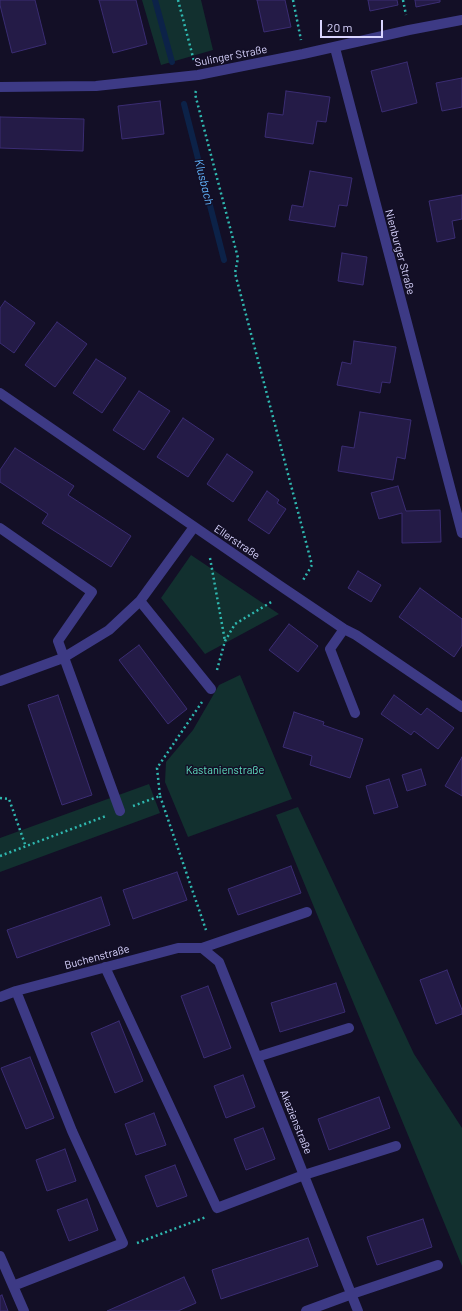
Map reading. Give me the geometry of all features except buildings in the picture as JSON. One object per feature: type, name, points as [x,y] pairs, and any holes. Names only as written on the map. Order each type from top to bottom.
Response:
[{"type":"street","name":"Sulinger Straße","points":[[0,87],[96,86],[198,75],[334,48],[409,30],[462,20]]},
{"type":"street","name":"Nienburger Straße","points":[[334,48],[462,533]]},
{"type":"street","name":"Ellerstraße","points":[[0,393],[344,629],[356,635],[462,707]]},
{"type":"street","points":[[0,681],[63,658],[109,630],[140,602],[194,527]]},
{"type":"street","points":[[0,528],[92,592],[58,640],[63,658],[120,811]]},
{"type":"street","points":[[140,602],[211,689]]},
{"type":"street","points":[[344,629],[330,649],[355,713]]},
{"type":"street","name":"Buchenstraße","points":[[0,997],[16,991],[178,948],[202,948],[308,912]]},
{"type":"street","name":"Akazienstraße","points":[[202,948],[219,962],[358,1311]]},
{"type":"street","points":[[105,967],[217,1208],[304,1175],[396,1146]]},
{"type":"street","points":[[13,1286],[123,1243],[72,1131],[16,991]]},
{"type":"street","points":[[257,1057],[349,1028]]},
{"type":"street","points":[[0,1256],[24,1311]]},
{"type":"street","points":[[306,1311],[438,1265]]},
{"type":"path","points":[[178,0],[198,75],[196,94],[238,258],[235,273],[312,565],[294,595],[272,601],[235,624],[225,641],[211,689],[157,768],[160,796],[206,928],[202,948]]},
{"type":"path","points":[[293,0],[303,54]]},
{"type":"path","points":[[208,553],[211,560],[225,641]]},
{"type":"path","points":[[0,856],[160,796]]},
{"type":"path","points":[[0,798],[9,800],[26,846]]},
{"type":"path","points":[[123,1243],[137,1243],[208,1216],[217,1208]]},
{"type":"green space","points":[[142,0],[201,0],[213,50],[161,65]]},
{"type":"green space","points":[[191,555],[279,614],[205,654],[161,598]]},
{"type":"green space","name":"Kastanienstraße","points":[[240,675],[292,799],[188,837],[165,782],[166,762],[193,730],[219,685]]},
{"type":"green space","points":[[149,784],[160,813],[0,872],[0,838]]},
{"type":"green space","points":[[298,807],[414,1054],[462,1128],[462,1266],[276,815]]},
{"type":"waterway","name":"Klusbach","points":[[155,0],[172,62]]},
{"type":"waterway","name":"Klusbach","points":[[184,104],[224,260]]}]
